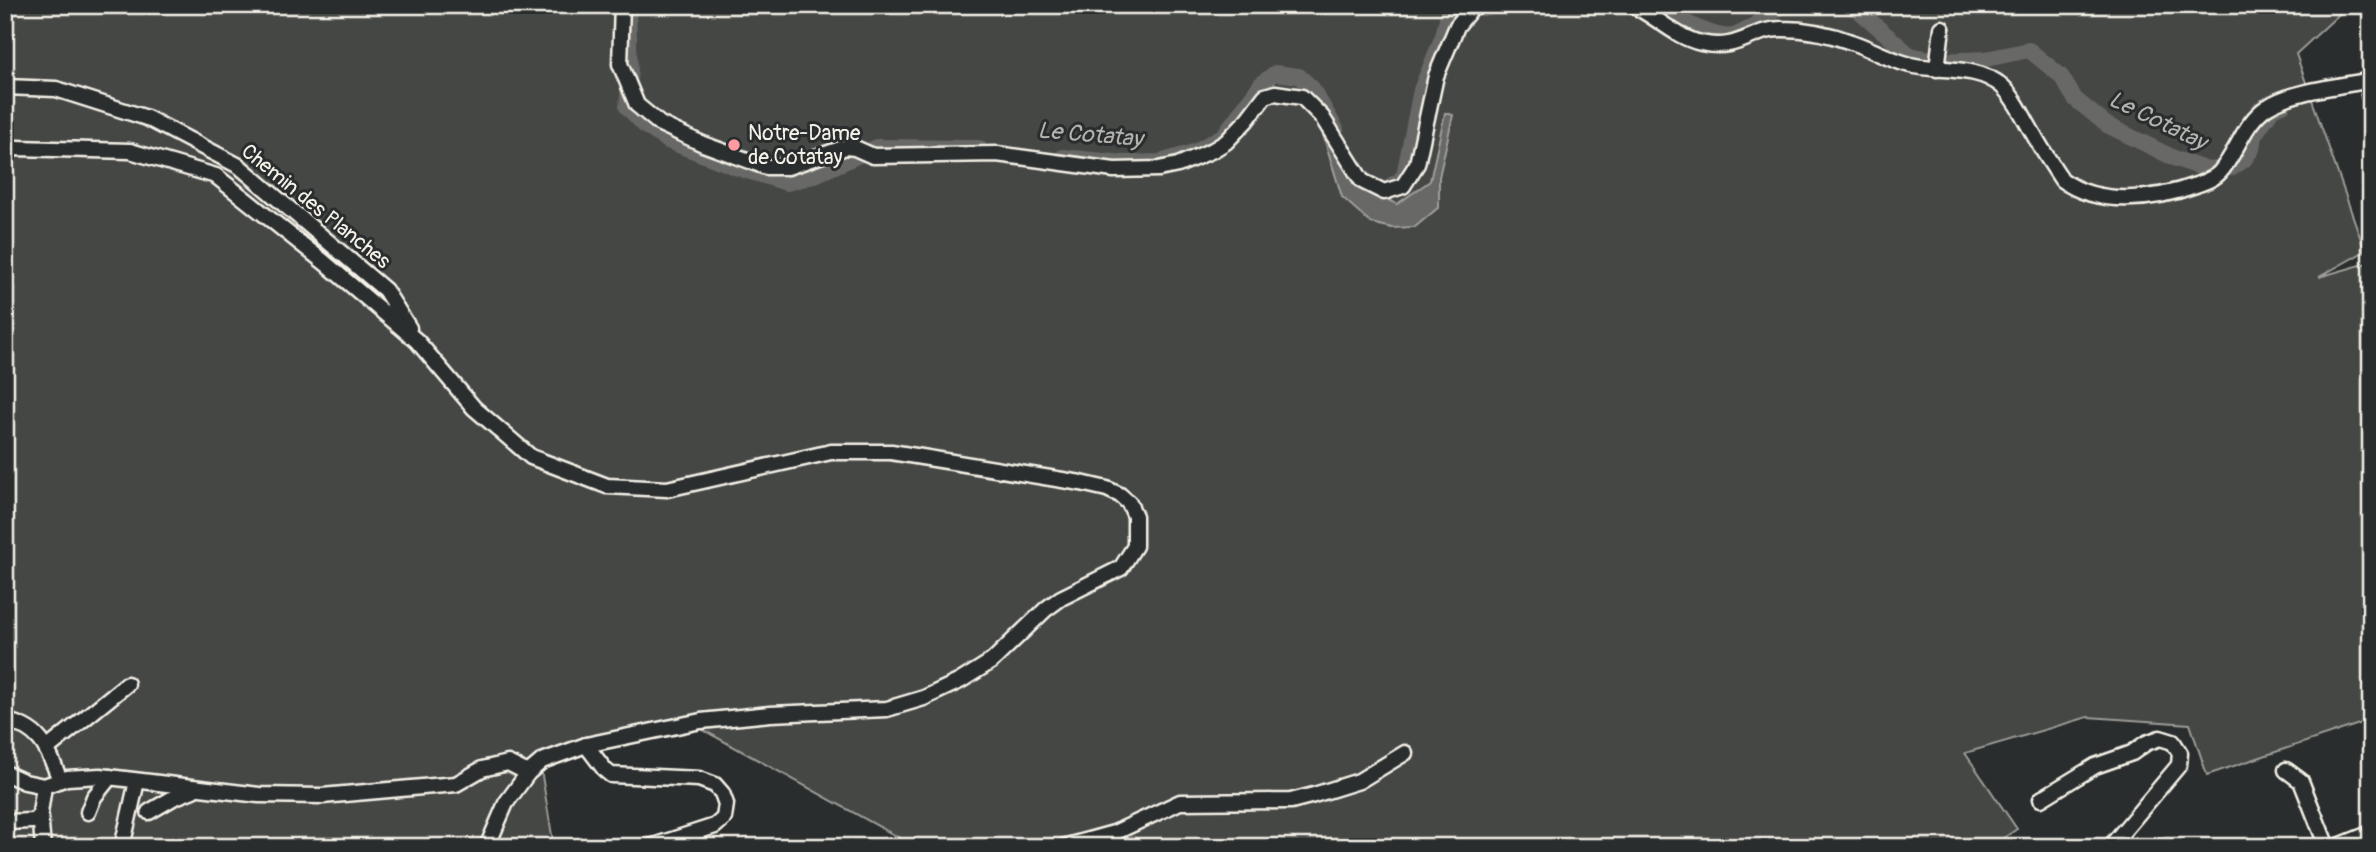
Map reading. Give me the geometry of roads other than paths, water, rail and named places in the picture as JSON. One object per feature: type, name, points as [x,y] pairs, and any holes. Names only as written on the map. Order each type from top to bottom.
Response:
[{"type":"street","points":[[622,5],[620,64],[636,105],[660,124],[703,144],[766,167],[788,167],[846,147],[873,156],[997,154],[1114,170],[1159,169],[1201,156],[1226,142],[1265,96],[1275,93],[1302,97],[1322,117],[1362,181],[1384,192],[1395,190],[1408,180],[1417,164],[1436,76],[1457,26],[1474,5]]},
{"type":"street","points":[[1632,5],[1675,33],[1700,43],[1735,44],[1762,32],[1780,28],[1801,30],[1849,41],[1911,65],[1937,64],[1989,78],[2012,98],[2062,180],[2073,188],[2090,194],[2114,197],[2159,196],[2209,180],[2222,168],[2265,108],[2296,96],[2371,80]]},
{"type":"street","points":[[1937,64],[1942,28]]},
{"type":"street","name":"Chemin des Planches","points":[[5,87],[57,89],[147,118],[239,166],[385,290],[417,341]]},
{"type":"street","points":[[5,150],[130,151],[216,176],[417,341],[474,408],[531,457],[607,486],[667,489],[831,452],[891,452],[1081,483],[1114,492],[1131,506],[1135,516],[1135,546],[1121,568],[1061,598],[992,661],[960,681],[924,698],[887,709],[769,714],[701,721],[586,744],[542,761],[528,773],[506,803],[487,847]]},
{"type":"street","points":[[48,748],[127,684]]},
{"type":"street","points":[[5,721],[30,728],[48,748],[60,780]]},
{"type":"street","points":[[2041,799],[2095,766],[2132,753],[2146,743],[2160,738],[2173,742],[2180,753],[2179,765],[2110,847]]},
{"type":"street","points":[[586,744],[611,775],[699,779],[715,785],[722,793],[726,804],[724,818],[715,826],[650,847]]},
{"type":"street","points":[[1063,847],[1114,832],[1180,802],[1291,801],[1314,795],[1359,781],[1405,753]]},
{"type":"street","points":[[5,773],[25,782],[44,786],[60,780],[100,776],[258,795],[322,796],[456,784],[482,769],[508,763],[528,773]]},
{"type":"street","points":[[2286,770],[2301,781],[2328,847]]},
{"type":"street","points":[[88,812],[94,797],[110,777]]},
{"type":"street","points":[[125,844],[138,781]]},
{"type":"street","points":[[43,847],[41,817],[44,786]]},
{"type":"street","points":[[149,812],[173,798],[197,789]]},
{"type":"street","points":[[5,822],[32,821],[41,817]]},
{"type":"street","points":[[2336,847],[2371,833]]},
{"type":"waterway","name":"Le Cotatay","points":[[1393,184],[1404,175],[1421,90],[1443,36],[1450,5]]},
{"type":"waterway","name":"Le Cotatay","points":[[1653,5],[1706,31],[1728,36],[1748,29],[1784,5]]},
{"type":"waterway","name":"Le Cotatay","points":[[1852,5],[1910,55],[1941,61],[1986,59],[2029,50],[2061,76],[2075,99],[2107,125],[2176,159],[2208,170],[2232,168],[2244,160],[2252,149],[2254,136],[2273,108],[2283,105]]},
{"type":"waterway","name":"Le Cotatay","points":[[628,8],[630,73],[627,107],[645,126],[668,141],[738,168],[787,183],[813,176],[877,147],[979,148]]},
{"type":"waterway","name":"Le Cotatay","points":[[1063,157],[1124,163],[1160,162],[1194,152],[1224,135],[1261,84],[1275,73],[1299,76],[1312,88],[1336,129]]},
{"type":"place","name":"Notre-Dame de Cotatay","points":[[734,145]]}]
